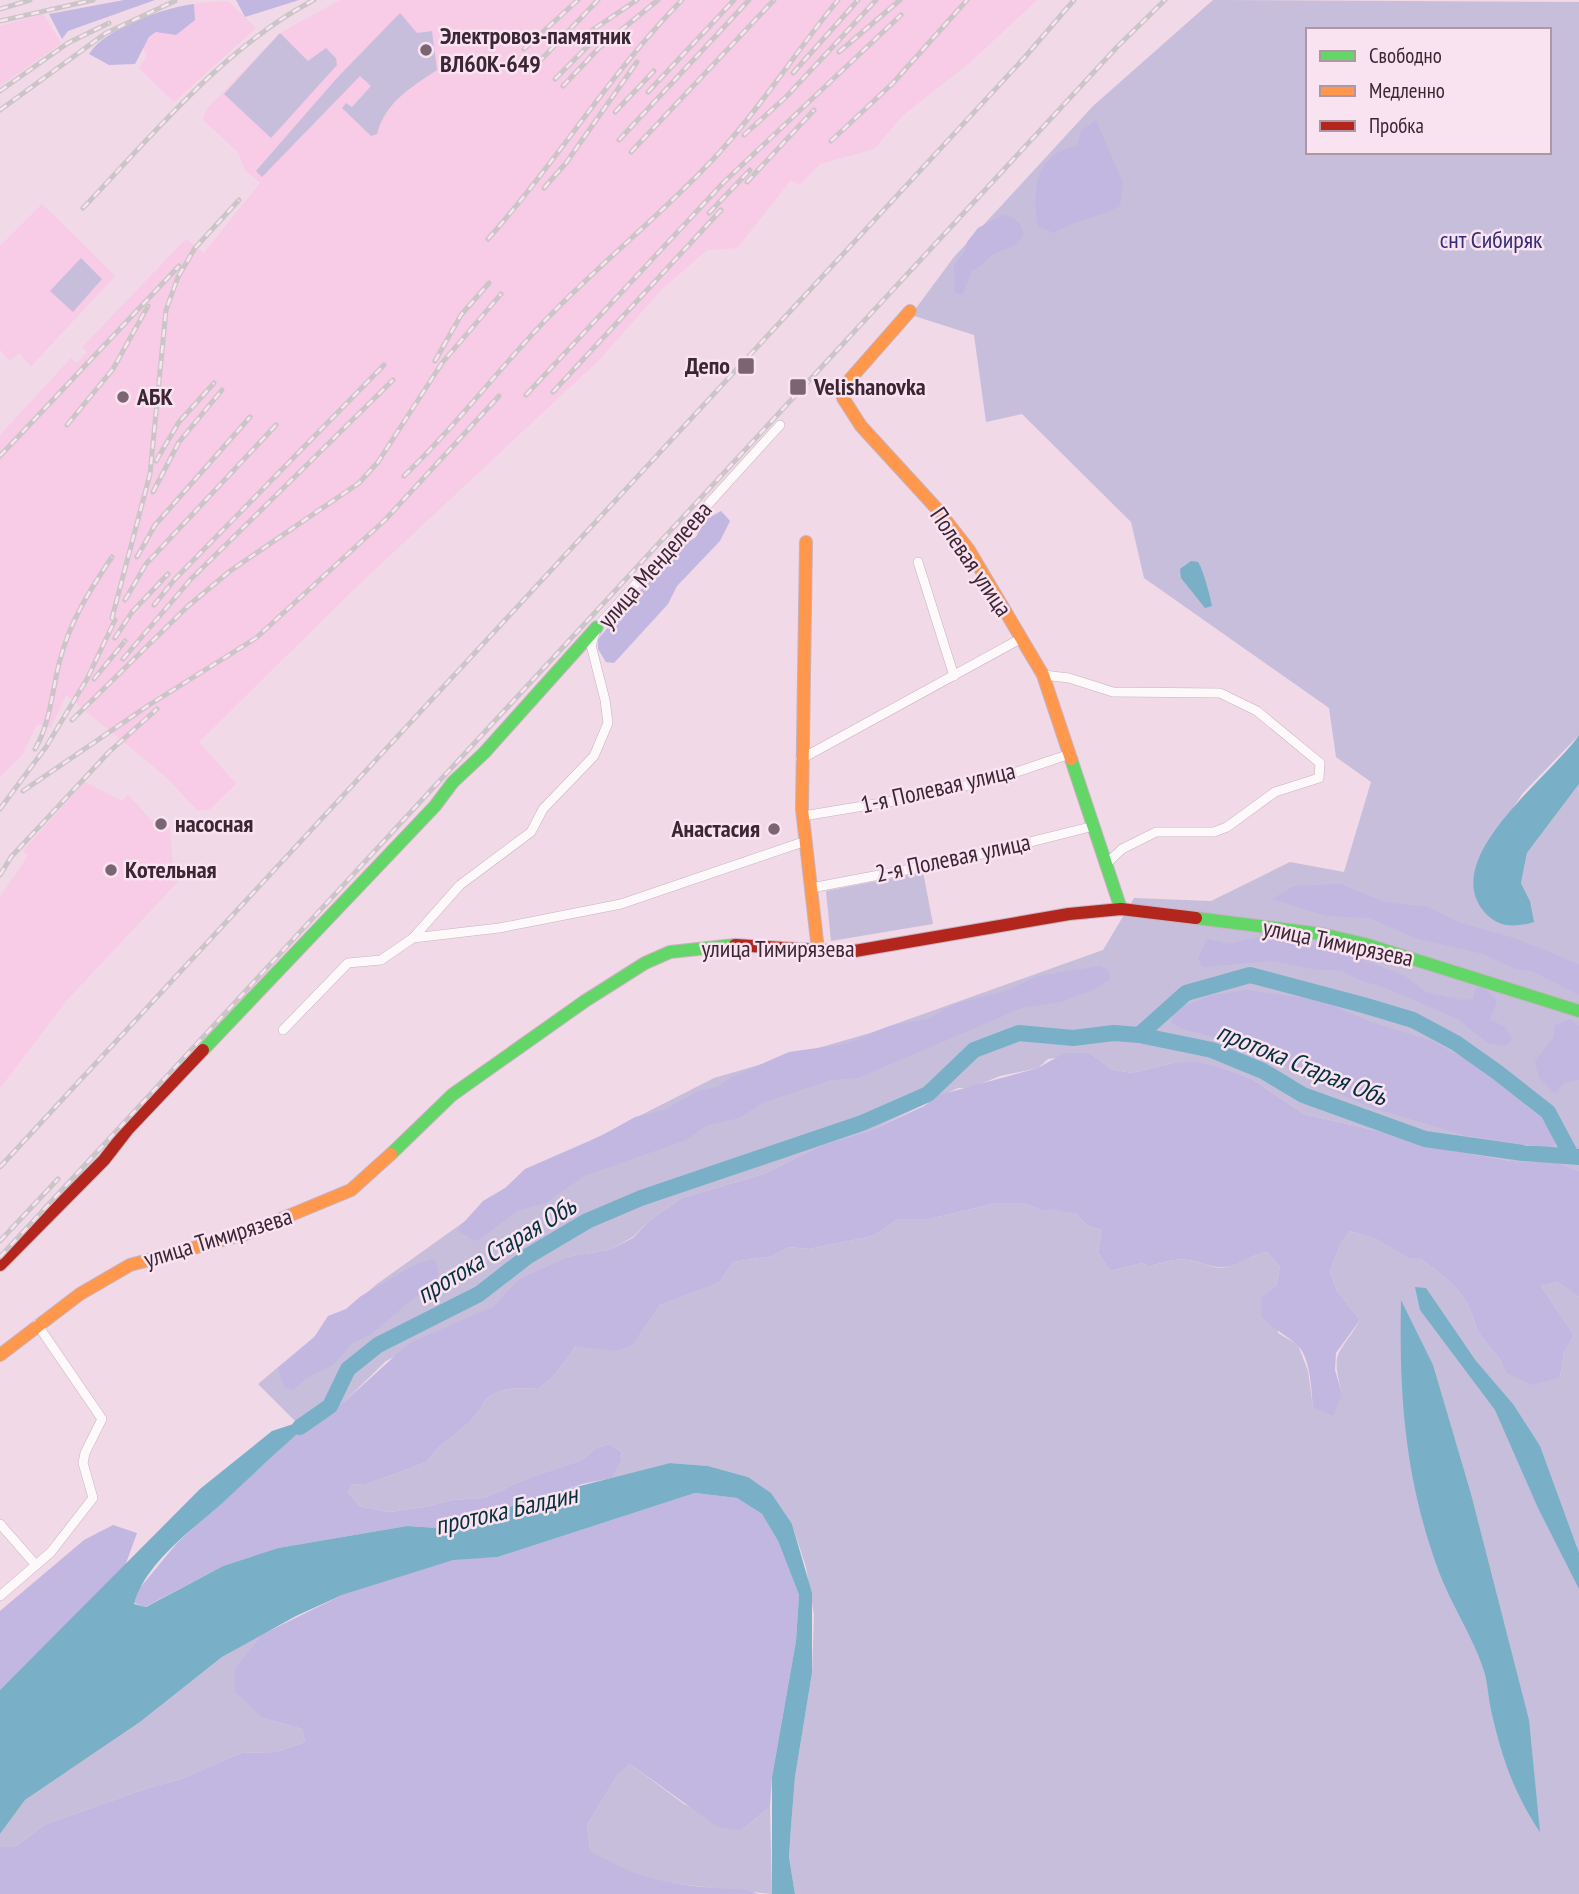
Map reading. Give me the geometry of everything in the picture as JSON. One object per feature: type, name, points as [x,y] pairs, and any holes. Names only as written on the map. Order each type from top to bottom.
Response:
[{"type":"street","name":"Полевая улица","points":[[910,311],[845,385],[843,398],[861,426],[937,509],[969,550],[1043,675],[1121,909]]},
{"type":"street","name":"улица Менделеева","points":[[283,1030],[348,963],[381,960],[413,938],[460,885],[531,832],[543,809],[594,756],[608,723],[605,699],[591,645],[597,627],[780,425]]},
{"type":"street","points":[[806,542],[801,759],[803,816],[818,950]]},
{"type":"street","points":[[918,562],[954,676]]},
{"type":"street","points":[[0,1265],[104,1160],[128,1129],[436,806],[453,782],[484,753],[597,627]]},
{"type":"street","points":[[801,759],[1022,638]]},
{"type":"street","points":[[1043,675],[1069,678],[1113,692],[1220,693],[1257,711],[1320,764],[1320,778],[1275,792],[1227,828],[1214,832],[1156,832],[1122,849],[1106,864]]},
{"type":"street","name":"1-я Полевая улица","points":[[803,816],[906,799],[996,779],[1070,754]]},
{"type":"street","name":"2-я Полевая улица","points":[[811,888],[958,860],[1094,825]]},
{"type":"street","name":"улица Менделеева","points":[[413,938],[499,928],[621,904],[806,841]]},
{"type":"street","name":"улица Тимирязева","points":[[0,1355],[37,1324],[80,1294],[130,1265],[245,1234],[351,1190],[372,1174],[426,1117],[452,1095],[559,1018],[645,963],[670,953],[714,945],[760,944],[849,952],[1069,914],[1121,909],[1248,924],[1354,941],[1470,974],[1579,1011]]},
{"type":"street","points":[[0,1596],[51,1552],[91,1504],[93,1498],[83,1463],[85,1452],[102,1419],[37,1324]]},
{"type":"street","points":[[0,1524],[36,1564]]},
{"type":"shaded area","points":[[124,0],[155,0],[68,31],[62,39],[49,14]]},
{"type":"shaded area","points":[[236,0],[299,0],[245,17]]},
{"type":"shaded area","points":[[340,0],[1037,0],[967,65],[903,115],[874,149],[820,164],[799,185],[791,180],[737,248],[707,250],[663,288],[600,359],[353,590],[199,742],[236,784],[210,809],[198,811],[165,776],[66,695],[51,728],[37,724],[22,755],[0,777],[0,435],[71,358],[77,363],[87,352],[82,347],[186,239],[204,253],[260,183],[245,170],[238,152],[203,120],[206,110],[280,33]]},
{"type":"shaded area","points":[[228,1],[256,28],[174,102],[139,68],[147,56],[141,44],[197,3]]},
{"type":"shaded area","points":[[194,4],[195,20],[176,35],[156,32],[149,37],[135,64],[109,65],[89,54],[108,36],[137,20],[168,9]]},
{"type":"shaded area","points":[[43,14],[61,43],[0,86],[0,26]]},
{"type":"shaded area","points":[[1096,120],[1123,183],[1120,206],[1054,233],[1038,226],[1037,187],[1045,165],[1063,150],[1077,146],[1081,131]]},
{"type":"shaded area","points":[[42,204],[115,276],[31,366],[19,353],[10,361],[0,350],[0,246]]},
{"type":"shaded area","points":[[1003,215],[1014,219],[1021,226],[1023,231],[1020,241],[994,254],[972,270],[963,294],[955,293],[954,266],[965,251],[967,242],[978,228]]},
{"type":"shaded area","points":[[721,511],[730,521],[720,541],[677,586],[668,604],[614,663],[606,662],[598,649],[598,639],[648,581],[682,546],[696,537],[705,520]]},
{"type":"shaded area","points":[[85,782],[122,801],[128,795],[152,821],[159,815],[170,828],[173,869],[182,877],[66,1001],[0,1088],[0,897],[28,856],[23,851]]},
{"type":"shaded area","points":[[1340,884],[1385,902],[1428,907],[1458,922],[1514,938],[1579,964],[1579,995],[1532,971],[1515,969],[1484,954],[1418,939],[1369,918],[1327,916],[1272,899],[1294,886]]},
{"type":"shaded area","points":[[1267,935],[1343,952],[1405,976],[1426,992],[1461,1000],[1473,999],[1476,987],[1485,988],[1497,1001],[1490,1020],[1504,1026],[1513,1039],[1505,1046],[1489,1044],[1458,1019],[1386,988],[1359,980],[1341,970],[1317,970],[1272,961],[1203,967],[1198,958],[1207,939],[1229,944]]},
{"type":"shaded area","points":[[1100,966],[1108,970],[1110,979],[1095,989],[1061,1002],[1022,1008],[858,1078],[831,1080],[764,1102],[739,1118],[708,1125],[686,1140],[584,1176],[546,1203],[518,1210],[482,1238],[474,1241],[457,1230],[483,1201],[505,1188],[525,1169],[603,1135],[635,1117],[664,1110],[698,1091],[717,1087],[732,1077],[789,1052],[845,1044],[890,1026],[927,1019],[954,1004],[1005,991],[1038,976]]},
{"type":"shaded area","points":[[1247,990],[1320,1000],[1371,1022],[1432,1041],[1474,1064],[1539,1116],[1554,1134],[1555,1144],[1548,1148],[1463,1135],[1367,1106],[1305,1078],[1261,1051],[1181,1028],[1171,1022],[1176,1009],[1212,995]]},
{"type":"shaded area","points":[[1570,1019],[1579,1026],[1579,1080],[1564,1083],[1555,1094],[1539,1078],[1535,1061],[1553,1038],[1555,1025]]},
{"type":"shaded area","points":[[1064,1053],[1090,1053],[1111,1069],[1131,1073],[1173,1063],[1197,1062],[1220,1067],[1252,1079],[1304,1114],[1387,1133],[1427,1146],[1511,1161],[1556,1162],[1579,1171],[1579,1297],[1557,1282],[1541,1286],[1574,1335],[1564,1353],[1560,1377],[1532,1385],[1505,1372],[1498,1357],[1479,1332],[1464,1298],[1447,1279],[1420,1258],[1408,1258],[1377,1239],[1350,1231],[1340,1245],[1330,1271],[1337,1291],[1360,1320],[1336,1353],[1335,1370],[1342,1394],[1333,1416],[1313,1407],[1309,1373],[1301,1349],[1261,1316],[1262,1297],[1276,1287],[1280,1267],[1267,1252],[1224,1267],[1178,1260],[1149,1267],[1142,1263],[1110,1271],[1098,1252],[1102,1230],[1088,1226],[1076,1214],[1055,1209],[1043,1211],[1023,1203],[997,1203],[929,1219],[898,1219],[873,1236],[809,1249],[789,1247],[773,1256],[733,1262],[719,1283],[660,1305],[633,1345],[614,1351],[576,1346],[552,1378],[538,1389],[507,1389],[488,1397],[471,1420],[438,1448],[427,1462],[364,1485],[352,1484],[348,1492],[359,1506],[389,1512],[452,1500],[484,1498],[528,1478],[582,1460],[596,1448],[610,1444],[621,1452],[622,1461],[612,1478],[582,1484],[492,1515],[469,1530],[407,1526],[278,1548],[223,1566],[145,1607],[134,1603],[139,1589],[177,1543],[265,1460],[321,1415],[344,1402],[408,1344],[492,1307],[520,1278],[566,1257],[609,1250],[633,1238],[650,1220],[682,1198],[764,1174],[822,1145],[872,1130],[924,1106],[939,1095],[1038,1068]]},
{"type":"shaded area","points":[[435,1259],[439,1275],[431,1290],[415,1297],[370,1335],[351,1344],[333,1365],[308,1377],[293,1390],[284,1387],[278,1368],[313,1339],[328,1316],[346,1309],[361,1296],[418,1263]]},
{"type":"shaded area","points":[[695,1493],[737,1498],[762,1514],[778,1541],[799,1595],[796,1641],[772,1777],[770,1807],[741,1830],[718,1827],[630,1764],[617,1776],[587,1825],[590,1850],[629,1870],[666,1882],[747,1890],[758,1894],[0,1894],[0,1847],[15,1847],[46,1824],[178,1780],[242,1753],[276,1752],[305,1742],[302,1729],[263,1718],[235,1692],[235,1669],[261,1635],[342,1595],[453,1559],[498,1557]]},
{"type":"shaded area","points":[[113,1525],[137,1533],[125,1566],[0,1690],[0,1611],[84,1540]]},
{"type":"green space","name":"снт Сибиряк","points":[[1213,0],[1579,2],[1579,735],[1523,793],[1487,846],[1530,901],[1521,883],[1527,853],[1579,784],[1579,1171],[1556,1162],[1511,1161],[1427,1146],[1387,1133],[1304,1114],[1252,1079],[1220,1067],[1173,1063],[1131,1073],[1111,1069],[1090,1053],[1048,1059],[1038,1068],[1000,1076],[971,1088],[958,1088],[872,1130],[822,1145],[764,1174],[682,1198],[650,1220],[633,1237],[609,1250],[566,1257],[520,1278],[492,1307],[386,1361],[344,1402],[321,1415],[295,1421],[258,1384],[377,1284],[545,1164],[714,1078],[870,1033],[1103,950],[1134,898],[1211,901],[1290,862],[1344,872],[1371,782],[1336,757],[1329,708],[1144,578],[1131,522],[1022,414],[986,422],[974,335],[911,315],[954,257],[1093,106]]},
{"type":"green space","points":[[400,13],[417,33],[432,31],[437,70],[400,97],[386,113],[377,134],[371,136],[342,108],[346,103],[352,107],[371,86],[360,76],[262,177],[256,171],[337,78]]},
{"type":"green space","points":[[280,33],[308,61],[326,48],[336,58],[337,65],[271,138],[224,94]]},
{"type":"green space","points":[[81,258],[102,279],[73,312],[50,291]]},
{"type":"green space","points":[[923,872],[933,924],[831,941],[826,891]]},
{"type":"green space","points":[[997,1203],[1023,1203],[1043,1211],[1055,1208],[1076,1214],[1088,1226],[1102,1230],[1098,1252],[1110,1271],[1142,1263],[1149,1267],[1178,1260],[1224,1267],[1267,1252],[1280,1267],[1276,1287],[1278,1333],[1298,1345],[1308,1371],[1313,1407],[1342,1394],[1337,1360],[1360,1320],[1337,1291],[1330,1271],[1340,1245],[1350,1231],[1378,1239],[1408,1258],[1420,1258],[1447,1279],[1464,1298],[1479,1332],[1498,1357],[1505,1372],[1560,1377],[1564,1353],[1574,1335],[1541,1286],[1557,1282],[1579,1297],[1579,1894],[795,1894],[789,1857],[791,1827],[795,1777],[812,1673],[814,1615],[806,1567],[792,1524],[748,1477],[708,1466],[670,1463],[612,1478],[622,1461],[621,1452],[610,1444],[596,1448],[582,1460],[528,1478],[484,1498],[452,1500],[389,1512],[359,1506],[348,1492],[352,1484],[364,1485],[427,1462],[438,1448],[471,1420],[488,1397],[507,1389],[538,1389],[552,1378],[576,1346],[633,1345],[660,1305],[719,1283],[733,1262],[773,1256],[789,1247],[809,1249],[873,1236],[898,1219],[929,1219]]},
{"type":"green space","points":[[261,1635],[236,1669],[263,1718],[302,1729],[305,1742],[276,1752],[242,1753],[178,1780],[46,1824],[15,1847],[0,1847],[0,1834],[25,1800],[140,1722],[222,1657]]},
{"type":"green space","points":[[630,1764],[684,1804],[741,1830],[770,1807],[772,1894],[659,1882],[619,1869],[590,1850],[587,1825],[617,1776]]},
{"type":"water","points":[[1191,561],[1200,565],[1212,606],[1205,608],[1181,578],[1180,569]]},
{"type":"water","points":[[1579,735],[1579,784],[1527,853],[1521,883],[1530,901],[1534,922],[1512,926],[1499,923],[1482,909],[1474,888],[1476,865],[1488,841],[1505,817]]},
{"type":"water","points":[[1415,1287],[1426,1288],[1476,1361],[1513,1404],[1540,1446],[1579,1553],[1579,1589],[1538,1508],[1495,1410],[1420,1310]]},
{"type":"water","points":[[1401,1300],[1433,1365],[1471,1494],[1529,1720],[1540,1832],[1523,1803],[1504,1758],[1483,1668],[1439,1572],[1418,1504],[1403,1404]]},
{"type":"water","name":"протока Балдин","points":[[321,1415],[169,1550],[148,1575],[134,1604],[146,1607],[223,1566],[278,1548],[407,1526],[469,1530],[492,1515],[529,1499],[670,1463],[708,1466],[748,1477],[771,1493],[792,1524],[812,1593],[812,1673],[795,1777],[789,1857],[795,1894],[772,1894],[772,1777],[796,1641],[799,1595],[778,1541],[762,1514],[737,1498],[695,1493],[498,1557],[453,1560],[342,1595],[296,1616],[222,1657],[140,1722],[25,1800],[0,1834],[0,1690],[200,1489],[272,1431]]},
{"type":"waterway","name":"протока Старая Обь","points":[[1139,1035],[1186,993],[1250,975],[1363,1005],[1413,1020],[1456,1043],[1497,1072],[1548,1112],[1571,1155]]},
{"type":"waterway","name":"протока Старая Обь","points":[[300,1427],[330,1406],[348,1369],[378,1345],[479,1294],[528,1256],[587,1221],[641,1198],[862,1123],[928,1094],[974,1050],[1019,1033],[1073,1038],[1114,1033],[1139,1035],[1212,1050],[1263,1071],[1303,1095],[1425,1139],[1523,1153],[1579,1157]]},
{"type":"railway","points":[[0,9],[30,0]]},
{"type":"railway","points":[[0,21],[93,0]]},
{"type":"railway","points":[[83,208],[220,67],[281,19],[314,0]]},
{"type":"railway","points":[[524,49],[578,0]]},
{"type":"railway","points":[[538,63],[598,0]]},
{"type":"railway","points":[[582,37],[637,0]]},
{"type":"railway","points":[[563,86],[599,48],[658,0]]},
{"type":"railway","points":[[488,239],[631,58],[682,0]]},
{"type":"railway","points":[[648,92],[734,0]]},
{"type":"railway","points":[[619,140],[749,0]]},
{"type":"railway","points":[[631,152],[774,0]]},
{"type":"railway","points":[[404,476],[561,305],[718,154],[750,117],[838,0]]},
{"type":"railway","points":[[793,73],[858,0]]},
{"type":"railway","points":[[744,135],[786,97],[876,0]]},
{"type":"railway","points":[[839,52],[900,0]]},
{"type":"railway","points":[[831,141],[893,83],[967,0]]},
{"type":"railway","points":[[0,1167],[1025,57],[1074,0]]},
{"type":"railway","points":[[0,1257],[1117,47],[1165,0]]},
{"type":"railway","points":[[0,110],[106,33],[175,1]]},
{"type":"railway","points":[[526,395],[724,182],[901,15]]},
{"type":"railway","points":[[0,91],[68,43],[109,23]]},
{"type":"railway","points":[[555,79],[598,36]]},
{"type":"railway","points":[[544,188],[566,163],[637,62]]},
{"type":"railway","points":[[615,112],[654,71]]},
{"type":"railway","points":[[747,182],[814,110]]},
{"type":"railway","points":[[709,213],[750,170]]},
{"type":"railway","points":[[0,809],[46,747],[87,679],[115,620],[112,618],[150,474],[166,310],[178,277],[195,248],[239,200]]},
{"type":"railway","points":[[553,392],[721,210]]},
{"type":"railway","points":[[0,456],[179,266]]},
{"type":"railway","points":[[435,361],[461,315],[489,283]]},
{"type":"railway","points":[[72,720],[187,607],[230,571],[359,483],[378,462],[442,363],[501,294]]},
{"type":"railway","points":[[67,425],[113,369],[148,306]]},
{"type":"railway","points":[[154,605],[175,579],[384,365]]},
{"type":"railway","points":[[123,659],[191,579],[393,380]]},
{"type":"railway","points":[[156,461],[179,422],[214,383]]},
{"type":"railway","points":[[153,492],[179,442],[222,390]]},
{"type":"railway","points":[[23,791],[149,705],[256,638],[385,520],[499,396]]},
{"type":"railway","points":[[137,557],[155,525],[250,417]]},
{"type":"railway","points":[[125,600],[146,564],[276,425]]},
{"type":"railway","points":[[35,749],[48,717],[69,632],[112,557]]},
{"type":"railway","points":[[115,638],[132,612],[168,574]]},
{"type":"railway","points":[[94,679],[125,641]]},
{"type":"railway","points":[[0,875],[11,857],[109,752],[157,709]]},
{"type":"railway","points":[[0,1241],[58,1179]]},
{"type":"traffic: fast","points":[[203,1050],[435,806],[453,782],[484,753],[597,627]]},
{"type":"traffic: fast","points":[[1071,759],[1121,909]]},
{"type":"traffic: fast","points":[[1196,918],[1322,934],[1365,944],[1579,1011]]},
{"type":"traffic: fast","points":[[391,1154],[452,1095],[585,1001],[645,963],[670,952],[735,945]]},
{"type":"traffic: slow","points":[[910,311],[845,385],[843,398],[861,426],[937,509],[969,550],[1043,675],[1071,759]]},
{"type":"traffic: slow","points":[[806,542],[802,809],[818,950]]},
{"type":"traffic: slow","points":[[0,1355],[80,1294],[130,1265],[245,1234],[351,1190],[391,1154]]},
{"type":"traffic: jam","points":[[735,945],[849,952],[1069,914],[1121,909],[1196,918]]},
{"type":"traffic: jam","points":[[0,1265],[104,1160],[128,1129],[203,1050]]},
{"type":"place","name":"Электровоз-памятник ВЛ60К-649","points":[[426,50]]},
{"type":"place","name":"Депо","points":[[746,366]]},
{"type":"place","name":"Velishanovka","points":[[798,387]]},
{"type":"place","name":"АБК","points":[[123,397]]},
{"type":"place","name":"насосная","points":[[161,824]]},
{"type":"place","name":"Анастасия","points":[[774,829]]},
{"type":"place","name":"Котельная","points":[[111,870]]}]
